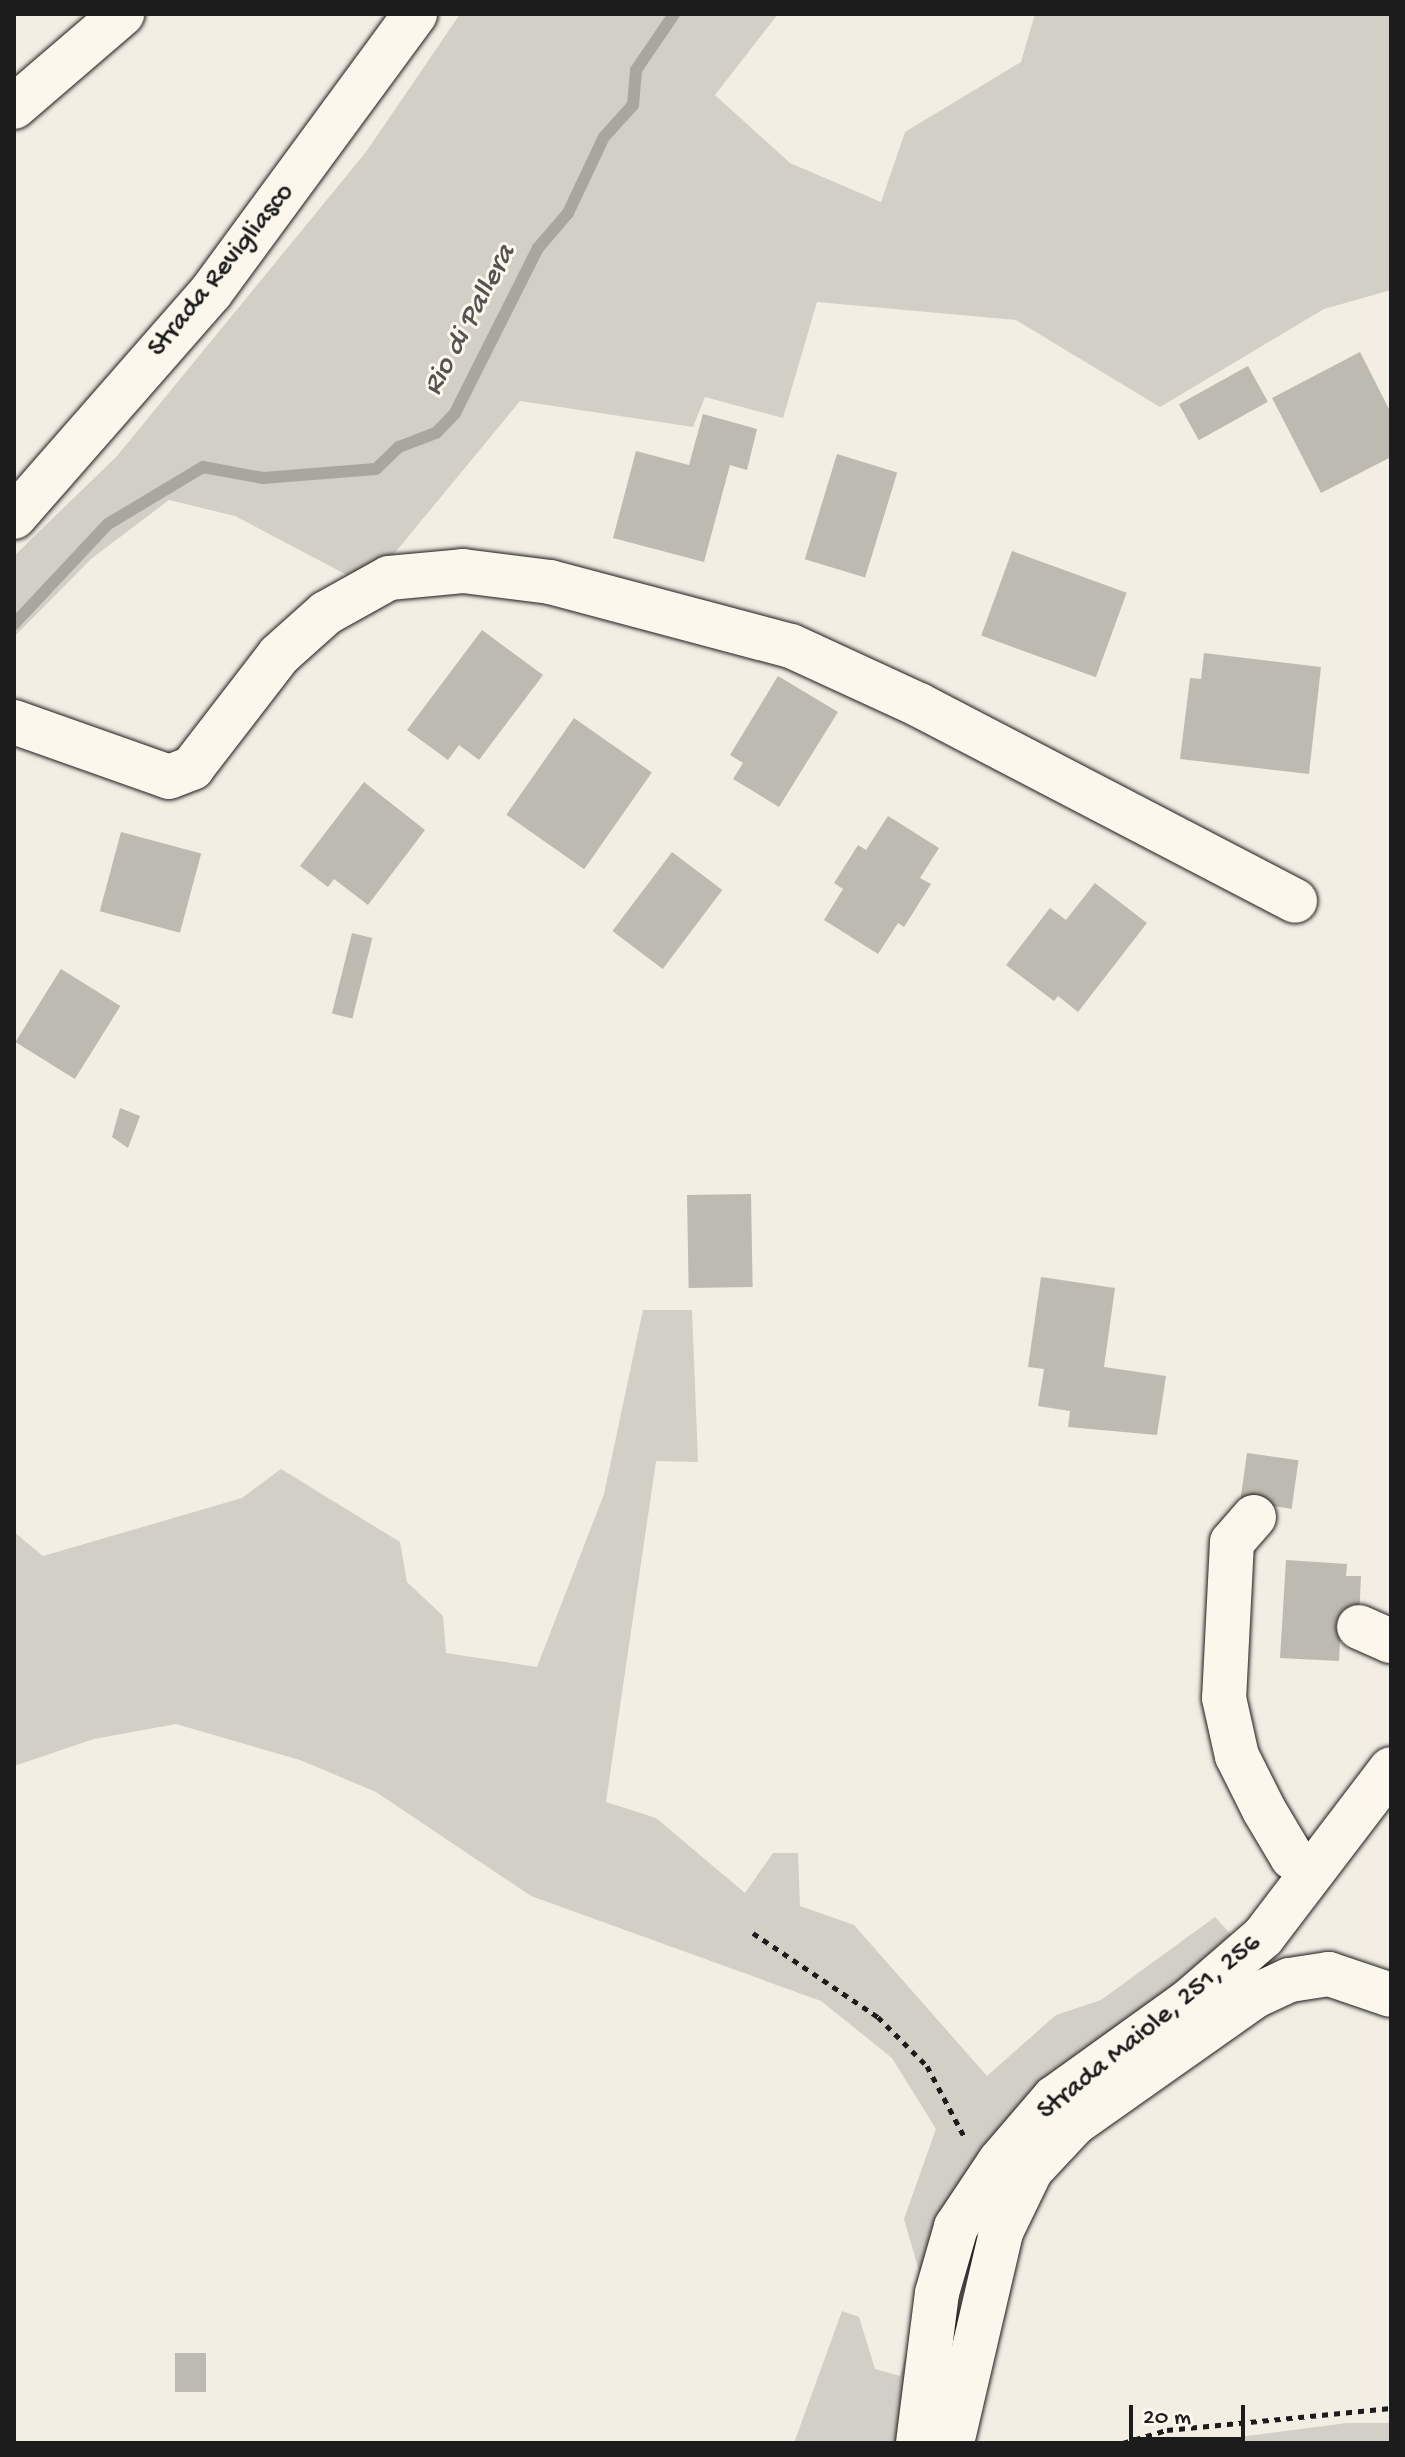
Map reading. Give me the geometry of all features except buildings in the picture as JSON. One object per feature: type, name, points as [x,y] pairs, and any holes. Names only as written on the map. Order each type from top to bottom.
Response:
[{"type":"street","points":[[14,107],[122,14]]},
{"type":"street","name":"Strada Revigliasco","points":[[14,517],[211,292],[415,14]]},
{"type":"street","points":[[14,722],[169,777],[192,768],[279,655],[314,624],[389,578],[463,571],[550,582],[791,646],[919,705],[1295,901]]},
{"type":"street","points":[[1254,1517],[1232,1542],[1224,1698],[1237,1756],[1264,1810],[1292,1857],[1311,1872]]},
{"type":"street","name":"Strada Maiole, 251, 256","points":[[918,2443],[937,2293],[956,2227],[978,2194],[1054,2098],[1189,2001],[1263,1937],[1391,1769]]},
{"type":"street","points":[[952,2443],[1001,2232],[1031,2170],[1075,2123],[1255,1996],[1290,1980],[1329,1974],[1391,1995]]},
{"type":"path","points":[[753,1933],[878,2017],[927,2066],[961,2128],[978,2194]]},
{"type":"path","points":[[1123,2443],[1167,2430],[1391,2408]]},
{"type":"shaded area","points":[[460,14],[778,14],[715,95],[790,163],[881,202],[905,132],[1021,62],[1035,14],[1391,14],[1391,290],[1324,309],[1160,407],[1016,320],[817,302],[783,418],[705,397],[693,427],[520,401],[393,555],[347,575],[235,516],[169,500],[91,559],[14,637],[14,556],[117,456],[366,152]]},
{"type":"shaded area","points":[[643,1310],[692,1310],[698,1462],[656,1461],[606,1802],[656,1818],[745,1893],[773,1853],[798,1853],[800,1906],[854,1925],[987,2076],[1056,2015],[1101,2000],[1215,1917],[1235,1939],[983,2224],[935,2443],[794,2443],[842,2311],[859,2317],[875,2369],[900,2376],[925,2292],[904,2219],[936,2129],[892,2058],[821,2001],[531,1896],[376,1792],[300,1760],[176,1724],[94,1739],[14,1766],[14,1532],[43,1556],[242,1498],[281,1469],[400,1542],[407,1582],[443,1616],[446,1653],[537,1667],[604,1494]]},
{"type":"shaded area","points":[[1347,2423],[1391,2423],[1391,2443],[1192,2443]]},
{"type":"waterway","name":"Rio di Pallera","points":[[14,624],[108,524],[203,467],[263,478],[376,469],[399,447],[436,433],[455,413],[538,248],[568,213],[604,137],[633,105],[636,70],[674,14]]}]
